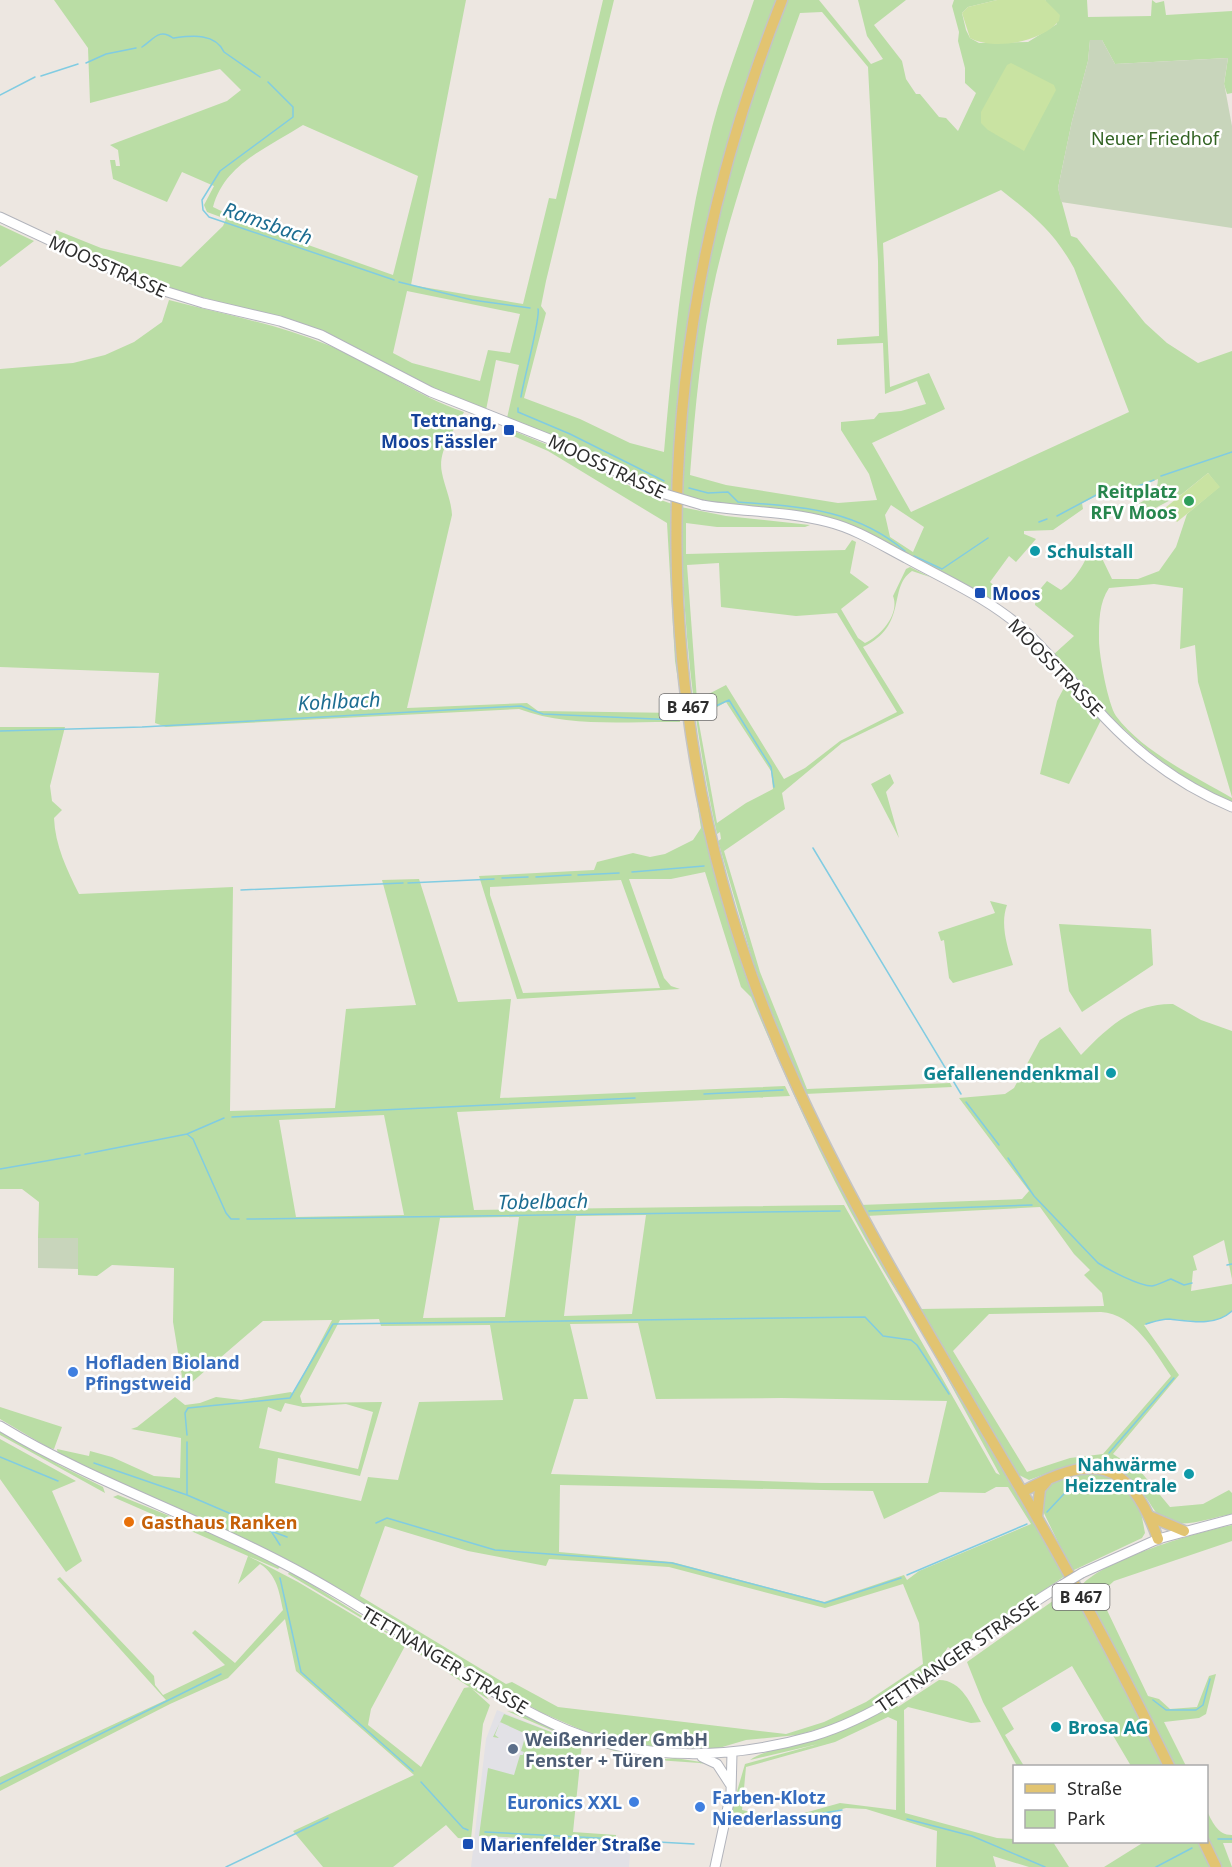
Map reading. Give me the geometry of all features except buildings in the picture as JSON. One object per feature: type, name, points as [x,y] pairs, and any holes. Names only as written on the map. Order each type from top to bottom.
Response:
[{"type":"main road","name":"B 467","points":[[782,0],[743,104],[719,188],[700,271],[688,350],[678,455],[676,532],[679,613],[692,731],[706,808],[729,903],[763,1004],[793,1078],[859,1213],[1037,1517],[1168,1765]]},
{"type":"main road","points":[[1022,1492],[1048,1478],[1078,1468],[1106,1470],[1129,1484],[1149,1516],[1158,1539]]},
{"type":"main road","points":[[1037,1517],[1040,1488],[1048,1478]]},
{"type":"main road","points":[[1149,1516],[1184,1531]]},
{"type":"main road","points":[[1204,1843],[1216,1867]]},
{"type":"street","name":"MOOSSTRASSE","points":[[0,217],[145,285],[194,301],[280,321],[321,335],[431,392],[538,434],[655,491],[702,505],[804,517],[837,525],[875,542],[979,597],[1012,620],[1035,641],[1107,719],[1150,760],[1188,785],[1232,807]]},
{"type":"street","name":"TETTNANGER STRASSE","points":[[0,1426],[61,1462],[278,1560],[341,1596],[502,1697],[549,1722],[587,1737],[662,1752],[732,1753],[809,1737],[862,1717],[919,1683],[1082,1573],[1158,1539],[1232,1519]]},
{"type":"street","points":[[716,1867],[731,1787],[732,1753]]},
{"type":"street","points":[[694,1754],[717,1764],[731,1787]]},
{"type":"shaded area","points":[[497,1710],[582,1744],[572,1840],[631,1843],[629,1867],[471,1867],[486,1739]]},
{"type":"green space","points":[[54,0],[466,0],[411,285],[523,304],[549,198],[556,199],[603,0],[614,0],[546,281],[541,306],[546,313],[524,398],[580,419],[630,443],[664,452],[685,259],[712,126],[754,0],[778,0],[736,116],[703,238],[688,322],[678,407],[672,492],[507,418],[519,365],[496,360],[486,410],[460,401],[305,326],[176,290],[54,237],[56,230],[101,248],[181,267],[223,226],[226,219],[207,212],[204,205],[214,186],[182,172],[167,202],[113,179],[110,160],[115,160],[116,166],[120,166],[118,150],[110,145],[227,101],[241,90],[220,69],[90,103],[88,48]],"holes":[[[303,125],[418,176],[393,275],[246,223],[213,207],[227,179],[238,168],[262,149]],[[407,291],[520,314],[510,353],[488,350],[480,381],[412,363],[393,353]]]},
{"type":"green space","points":[[786,0],[819,0],[871,64],[883,59],[867,36],[858,0],[906,0],[874,25],[902,61],[906,79],[916,94],[920,94],[939,117],[946,118],[958,131],[976,93],[965,83],[965,68],[958,41],[959,32],[952,6],[954,0],[997,0],[968,7],[962,13],[970,38],[979,43],[1028,42],[1057,24],[1045,0],[1087,0],[1088,17],[1151,16],[1152,0],[1156,3],[1164,1],[1166,15],[1232,11],[1232,93],[1227,94],[1224,84],[1228,58],[1115,64],[1102,40],[1090,40],[1088,61],[1058,188],[1071,236],[1077,238],[1145,323],[1167,343],[1198,363],[1232,351],[1232,797],[1198,682],[1195,645],[1180,649],[1183,588],[1154,584],[1109,588],[1101,606],[1099,640],[1104,679],[1116,716],[1140,741],[1186,772],[1232,798],[1232,804],[1204,789],[1156,757],[1114,720],[1053,655],[1074,636],[1035,605],[1036,594],[1047,581],[1061,590],[1078,573],[1089,551],[1097,548],[1112,579],[1138,579],[1159,571],[1176,547],[1187,514],[1219,487],[1208,473],[1182,494],[1142,515],[1138,504],[1152,494],[1158,479],[1125,492],[1100,494],[1082,503],[1083,509],[1053,530],[1024,531],[1024,534],[1036,539],[1016,562],[1009,556],[990,582],[1001,592],[997,598],[989,600],[850,526],[723,505],[682,495],[688,379],[696,322],[724,180]],"holes":[[[822,12],[868,67],[878,261],[879,336],[837,339],[837,345],[883,343],[885,394],[917,381],[926,404],[901,411],[879,413],[874,419],[841,422],[841,430],[869,474],[877,500],[838,503],[726,485],[690,475],[696,400],[706,325],[716,275],[734,209],[765,110],[800,13]],[[1001,190],[1042,225],[1059,244],[1074,268],[1129,412],[911,512],[872,443],[945,409],[929,373],[890,387],[883,243]],[[891,505],[924,527],[913,552],[890,537],[885,515]]]},
{"type":"green space","points":[[997,0],[1045,0],[1060,15],[1059,21],[1041,34],[1017,42],[992,44],[970,38],[962,13],[968,7]]},
{"type":"green space","name":"Neuer Friedhof","points":[[1090,40],[1102,40],[1115,64],[1228,58],[1224,83],[1232,126],[1232,228],[1061,202],[1058,188],[1088,61]]},
{"type":"green space","points":[[1011,63],[1054,85],[1056,90],[1024,151],[988,130],[981,123],[981,112],[1007,65]]},
{"type":"green space","points":[[0,225],[34,241],[0,267]]},
{"type":"green space","points":[[169,300],[269,325],[328,345],[429,397],[464,412],[447,441],[442,457],[442,473],[452,515],[407,708],[527,703],[538,711],[679,713],[680,722],[578,721],[538,715],[519,709],[166,727],[155,723],[159,673],[0,667],[0,369],[73,363],[105,355],[134,342],[162,322]]},
{"type":"green space","points":[[509,429],[560,450],[647,495],[672,504],[679,656],[708,840],[706,842],[708,848],[710,847],[742,959],[769,1033],[800,1104],[901,1299],[839,1189],[802,1113],[751,997],[741,987],[705,872],[671,879],[629,879],[664,978],[671,986],[680,989],[517,999],[479,876],[594,870],[597,862],[633,853],[650,857],[665,854],[693,840],[701,828],[675,661],[667,523],[548,451],[508,433]],"holes":[[[621,880],[660,988],[523,993],[490,895],[490,887]]]},
{"type":"green space","name":"Reitplatz RFV Moos","points":[[1208,473],[1220,487],[1177,522],[1165,508]]},
{"type":"green space","points":[[681,507],[726,516],[810,525],[805,527],[717,527],[686,523],[686,554],[845,550],[852,540],[856,542],[850,573],[869,587],[841,609],[858,638],[865,643],[888,624],[894,610],[893,596],[906,569],[910,567],[930,577],[912,571],[905,578],[900,587],[892,618],[887,628],[863,647],[904,713],[842,743],[782,793],[785,809],[724,851],[760,972],[807,1089],[950,1083],[952,1087],[805,1094],[757,976],[718,841],[721,839],[720,832],[717,834],[701,753],[690,672]],"holes":[[[719,563],[721,607],[796,616],[837,613],[897,712],[840,741],[805,768],[784,779],[726,685],[697,700],[687,565]],[[726,702],[771,771],[773,789],[746,803],[717,823],[698,718]]]},
{"type":"green space","points":[[1067,682],[1101,720],[1069,784],[1040,774],[1057,701]]},
{"type":"green space","points":[[0,727],[65,727],[50,786],[52,801],[62,810],[54,818],[59,848],[79,894],[233,887],[230,1111],[335,1108],[346,1009],[416,1005],[382,880],[419,879],[458,1002],[511,999],[500,1098],[785,1086],[790,1096],[457,1112],[474,1210],[844,1205],[996,1473],[1000,1475],[914,1317],[1065,1576],[959,1647],[952,1650],[948,1647],[939,1661],[888,1699],[833,1725],[797,1735],[746,1740],[719,1748],[663,1748],[616,1741],[584,1731],[540,1712],[356,1601],[223,1530],[58,1455],[57,1449],[89,1456],[90,1451],[112,1457],[154,1476],[180,1478],[181,1438],[131,1429],[137,1427],[175,1397],[185,1405],[200,1403],[216,1397],[241,1400],[291,1392],[293,1394],[332,1320],[263,1321],[184,1389],[173,1322],[174,1268],[112,1265],[97,1276],[78,1275],[78,1238],[38,1238],[39,1202],[22,1189],[0,1189]],"holes":[[[384,1115],[404,1215],[296,1217],[279,1120]],[[646,1215],[632,1314],[564,1316],[576,1216]],[[519,1217],[505,1317],[423,1318],[440,1218]],[[379,1319],[381,1326],[490,1325],[503,1400],[419,1402],[398,1480],[368,1477],[361,1501],[275,1483],[278,1458],[360,1476],[382,1402],[302,1403],[300,1396],[340,1320]],[[638,1323],[656,1399],[782,1398],[947,1401],[928,1483],[821,1483],[551,1474],[574,1399],[588,1399],[570,1324]],[[285,1403],[303,1407],[346,1404],[373,1412],[358,1469],[259,1448],[268,1407],[281,1412]],[[560,1485],[873,1491],[884,1519],[940,1492],[985,1493],[996,1487],[1008,1487],[1031,1524],[919,1571],[907,1580],[904,1575],[824,1602],[672,1562],[559,1552]],[[385,1526],[468,1551],[546,1566],[549,1559],[669,1567],[825,1608],[903,1584],[919,1623],[923,1664],[866,1702],[824,1722],[786,1734],[558,1707],[512,1682],[506,1684],[360,1596]]]},
{"type":"green space","points":[[890,774],[894,783],[886,792],[899,838],[871,784]]},
{"type":"green space","points":[[990,901],[1007,905],[1004,927],[1013,965],[953,983],[949,978],[944,940],[941,941],[938,932],[995,913]]},
{"type":"green space","points":[[1059,924],[1151,929],[1153,965],[1082,1012],[1069,991]]},
{"type":"green space","points":[[1173,1004],[1201,1020],[1232,1031],[1232,1279],[1224,1240],[1193,1256],[1197,1270],[1193,1271],[1191,1291],[1232,1284],[1232,1311],[1209,1321],[1167,1319],[1144,1325],[1179,1375],[1113,1454],[1141,1472],[1170,1507],[1203,1504],[1229,1490],[1232,1493],[1232,1514],[1180,1524],[1164,1520],[1134,1484],[1121,1474],[1107,1468],[1093,1465],[1078,1466],[1029,1480],[1019,1475],[920,1309],[1104,1306],[1102,1293],[1084,1275],[1090,1270],[1074,1254],[1040,1207],[866,1216],[860,1205],[1022,1199],[1029,1191],[959,1098],[1005,1094],[1014,1088],[1040,1040],[1060,1027],[1081,1055],[1122,1019],[1145,1008]],"holes":[[[1101,1312],[1123,1319],[1142,1335],[1171,1376],[1103,1454],[1070,1458],[1027,1472],[953,1351],[989,1314]]]},
{"type":"green space","points":[[38,1238],[78,1238],[78,1269],[38,1268]]},
{"type":"green space","points":[[0,1407],[62,1427],[54,1449],[0,1419]]},
{"type":"green space","points":[[0,1430],[61,1466],[103,1487],[105,1493],[0,1435]]},
{"type":"green space","points":[[0,1439],[76,1481],[52,1491],[82,1561],[66,1572],[0,1479]]},
{"type":"green space","points":[[1099,1473],[1127,1487],[1141,1512],[1145,1533],[1142,1538],[1072,1571],[1041,1507],[1044,1489],[1062,1475]]},
{"type":"green space","points":[[118,1495],[231,1541],[281,1566],[278,1569],[113,1497]]},
{"type":"green space","points":[[1232,1525],[1232,1541],[1114,1581],[1103,1591],[1105,1606],[1148,1696],[1159,1699],[1170,1709],[1197,1707],[1209,1676],[1216,1674],[1206,1714],[1199,1718],[1164,1722],[1186,1765],[1172,1765],[1082,1585],[1094,1575],[1130,1556]]},
{"type":"green space","points":[[248,1556],[298,1582],[405,1646],[371,1709],[368,1725],[421,1767],[464,1688],[470,1687],[490,1705],[483,1724],[471,1839],[458,1838],[446,1825],[393,1867],[323,1867],[293,1831],[414,1775],[296,1671],[285,1619],[228,1678],[170,1704],[0,1791],[0,1777],[166,1700],[57,1579],[60,1577],[154,1676],[155,1685],[163,1695],[225,1665],[192,1633],[195,1630],[235,1663],[283,1610],[274,1578],[260,1564],[238,1584]]},
{"type":"green space","points":[[290,1571],[482,1691],[489,1700],[400,1641],[288,1574]]},
{"type":"green space","points":[[1071,1588],[1163,1765],[1130,1765],[1072,1666],[1002,1708],[1014,1729],[1005,1735],[1023,1765],[1016,1765],[983,1702],[967,1662]]},
{"type":"green space","points":[[939,1680],[947,1681],[954,1684],[965,1695],[981,1722],[971,1723],[908,1707],[904,1710],[905,1813],[997,1838],[1013,1839],[1013,1843],[1054,1843],[1069,1867],[1029,1867],[993,1856],[996,1867],[936,1867],[937,1831],[866,1809],[846,1808],[793,1823],[731,1812],[745,1764],[818,1744],[750,1760],[756,1756],[826,1736],[896,1703],[898,1707]],"holes":[[[888,1717],[897,1721],[896,1810],[840,1803],[783,1819],[742,1810],[746,1767],[835,1742]]]},
{"type":"green space","points":[[507,1711],[520,1713],[580,1740],[651,1760],[567,1737]]},
{"type":"green space","points":[[504,1714],[582,1744],[573,1832],[616,1835],[616,1842],[479,1836],[488,1768],[514,1775],[520,1755],[524,1752],[521,1751],[526,1734],[500,1722]]},
{"type":"green space","points":[[675,1758],[714,1764],[654,1760]]},
{"type":"green space","points":[[1208,1813],[1222,1833],[1232,1835],[1232,1843],[1223,1843],[1232,1867],[1220,1867],[1208,1839]]},
{"type":"green space","points":[[1142,1843],[1200,1843],[1212,1867],[1104,1867]]},
{"type":"waterway","name":"Ramsbach","points":[[142,47],[160,34],[173,38],[194,36],[208,38],[215,41],[224,52],[260,77]]},
{"type":"waterway","name":"Ramsbach","points":[[86,63],[106,54],[136,48]]},
{"type":"waterway","name":"Ramsbach","points":[[41,76],[78,64]]},
{"type":"waterway","name":"Ramsbach","points":[[0,95],[35,77]]},
{"type":"waterway","name":"Ramsbach","points":[[268,82],[293,107],[293,117],[220,171],[202,200],[203,210],[209,217],[394,280]]},
{"type":"waterway","name":"Ramsbach","points":[[399,282],[472,300],[530,308]]},
{"type":"waterway","name":"Ramsbach","points":[[521,397],[537,324],[538,309]]},
{"type":"waterway","name":"Ramsbach","points":[[518,408],[518,412],[570,434],[664,481]]},
{"type":"waterway","name":"Ramsbach","points":[[1161,476],[1232,452]]},
{"type":"waterway","name":"Ramsbach","points":[[1057,516],[1100,493],[1125,491],[1154,480]]},
{"type":"waterway","name":"Ramsbach","points":[[689,488],[708,493],[728,492],[738,502],[826,512],[866,526],[905,551]]},
{"type":"waterway","name":"Ramsbach","points":[[1039,522],[1047,519]]},
{"type":"waterway","name":"Ramsbach","points":[[914,556],[942,569],[988,538]]},
{"type":"waterway","name":"Kohlbach","points":[[698,714],[729,700],[771,767],[774,787]]},
{"type":"waterway","name":"Kohlbach","points":[[0,731],[142,727],[521,706],[543,714],[677,720]]},
{"type":"waterway","points":[[813,848],[961,1094]]},
{"type":"waterway","points":[[632,872],[704,866]]},
{"type":"waterway","points":[[578,875],[619,873]]},
{"type":"waterway","points":[[536,877],[571,875]]},
{"type":"waterway","points":[[502,878],[528,877]]},
{"type":"waterway","points":[[408,883],[494,879]]},
{"type":"waterway","points":[[241,890],[403,883]]},
{"type":"waterway","points":[[704,1094],[783,1090]]},
{"type":"waterway","points":[[232,1117],[635,1098]]},
{"type":"waterway","points":[[966,1102],[999,1145]]},
{"type":"waterway","points":[[187,1134],[224,1118]]},
{"type":"waterway","name":"Tobelbach","points":[[85,1154],[187,1134],[193,1139],[226,1213],[231,1219],[239,1219]]},
{"type":"waterway","name":"Tobelbach","points":[[0,1169],[80,1155]]},
{"type":"waterway","name":"Tobelbach","points":[[1008,1158],[1034,1196],[1098,1263],[1124,1277],[1146,1285],[1152,1286],[1171,1279],[1184,1285],[1192,1283]]},
{"type":"waterway","name":"Tobelbach","points":[[869,1211],[1032,1205]]},
{"type":"waterway","name":"Tobelbach","points":[[247,1219],[840,1211]]},
{"type":"waterway","name":"Tobelbach","points":[[1227,1265],[1232,1264]]},
{"type":"waterway","points":[[1146,1324],[1166,1319],[1210,1321],[1232,1311]]},
{"type":"waterway","points":[[187,1435],[185,1413],[188,1408],[290,1398],[333,1324],[865,1317],[883,1336],[911,1340],[917,1345],[949,1394]]},
{"type":"waterway","points":[[1109,1453],[1174,1378]]},
{"type":"waterway","points":[[187,1442],[187,1495]]},
{"type":"waterway","points":[[0,1457],[58,1481]]},
{"type":"waterway","points":[[94,1463],[187,1495],[271,1531],[280,1545]]},
{"type":"waterway","points":[[1047,1512],[1077,1480]]},
{"type":"waterway","points":[[376,1523],[387,1518],[495,1550],[672,1563],[825,1603],[901,1578]]},
{"type":"waterway","points":[[907,1575],[1027,1524]]},
{"type":"waterway","points":[[271,1531],[287,1537]]},
{"type":"waterway","points":[[280,1578],[301,1672],[413,1771]]},
{"type":"waterway","points":[[0,1784],[221,1674]]},
{"type":"waterway","points":[[1153,1700],[1166,1710],[1196,1710],[1203,1705],[1210,1679]]},
{"type":"waterway","points":[[421,1782],[463,1828],[468,1830]]},
{"type":"waterway","points":[[797,1823],[817,1814],[842,1810]]},
{"type":"waterway","points":[[226,1867],[328,1818]]},
{"type":"waterway","points":[[907,1819],[972,1836],[1045,1867]]},
{"type":"waterway","points":[[485,1832],[616,1839]]},
{"type":"waterway","points":[[1218,1839],[1232,1839]]},
{"type":"waterway","points":[[640,1841],[694,1844]]},
{"type":"waterway","points":[[1156,1867],[1192,1848]]},
{"type":"place","name":"Tettnang, Moos Fässler","points":[[509,430]]},
{"type":"place","name":"Reitplatz RFV Moos","points":[[1189,501]]},
{"type":"place","name":"Schulstall","points":[[1035,551]]},
{"type":"place","name":"Moos","points":[[980,593]]},
{"type":"place","name":"Gefallenendenkmal","points":[[1111,1073]]},
{"type":"place","name":"Hofladen Bioland Pfingstweid","points":[[73,1372]]},
{"type":"place","name":"Nahwärme Heizzentrale","points":[[1189,1474]]},
{"type":"place","name":"Gasthaus Ranken","points":[[129,1522]]},
{"type":"place","name":"Brosa AG","points":[[1056,1727]]},
{"type":"place","name":"Weißenrieder GmbH Fenster + Türen","points":[[513,1749]]},
{"type":"place","name":"Euronics XXL","points":[[634,1802]]},
{"type":"place","name":"Farben-Klotz Niederlassung","points":[[700,1807]]},
{"type":"place","name":"Marienfelder Straße","points":[[468,1844]]}]
